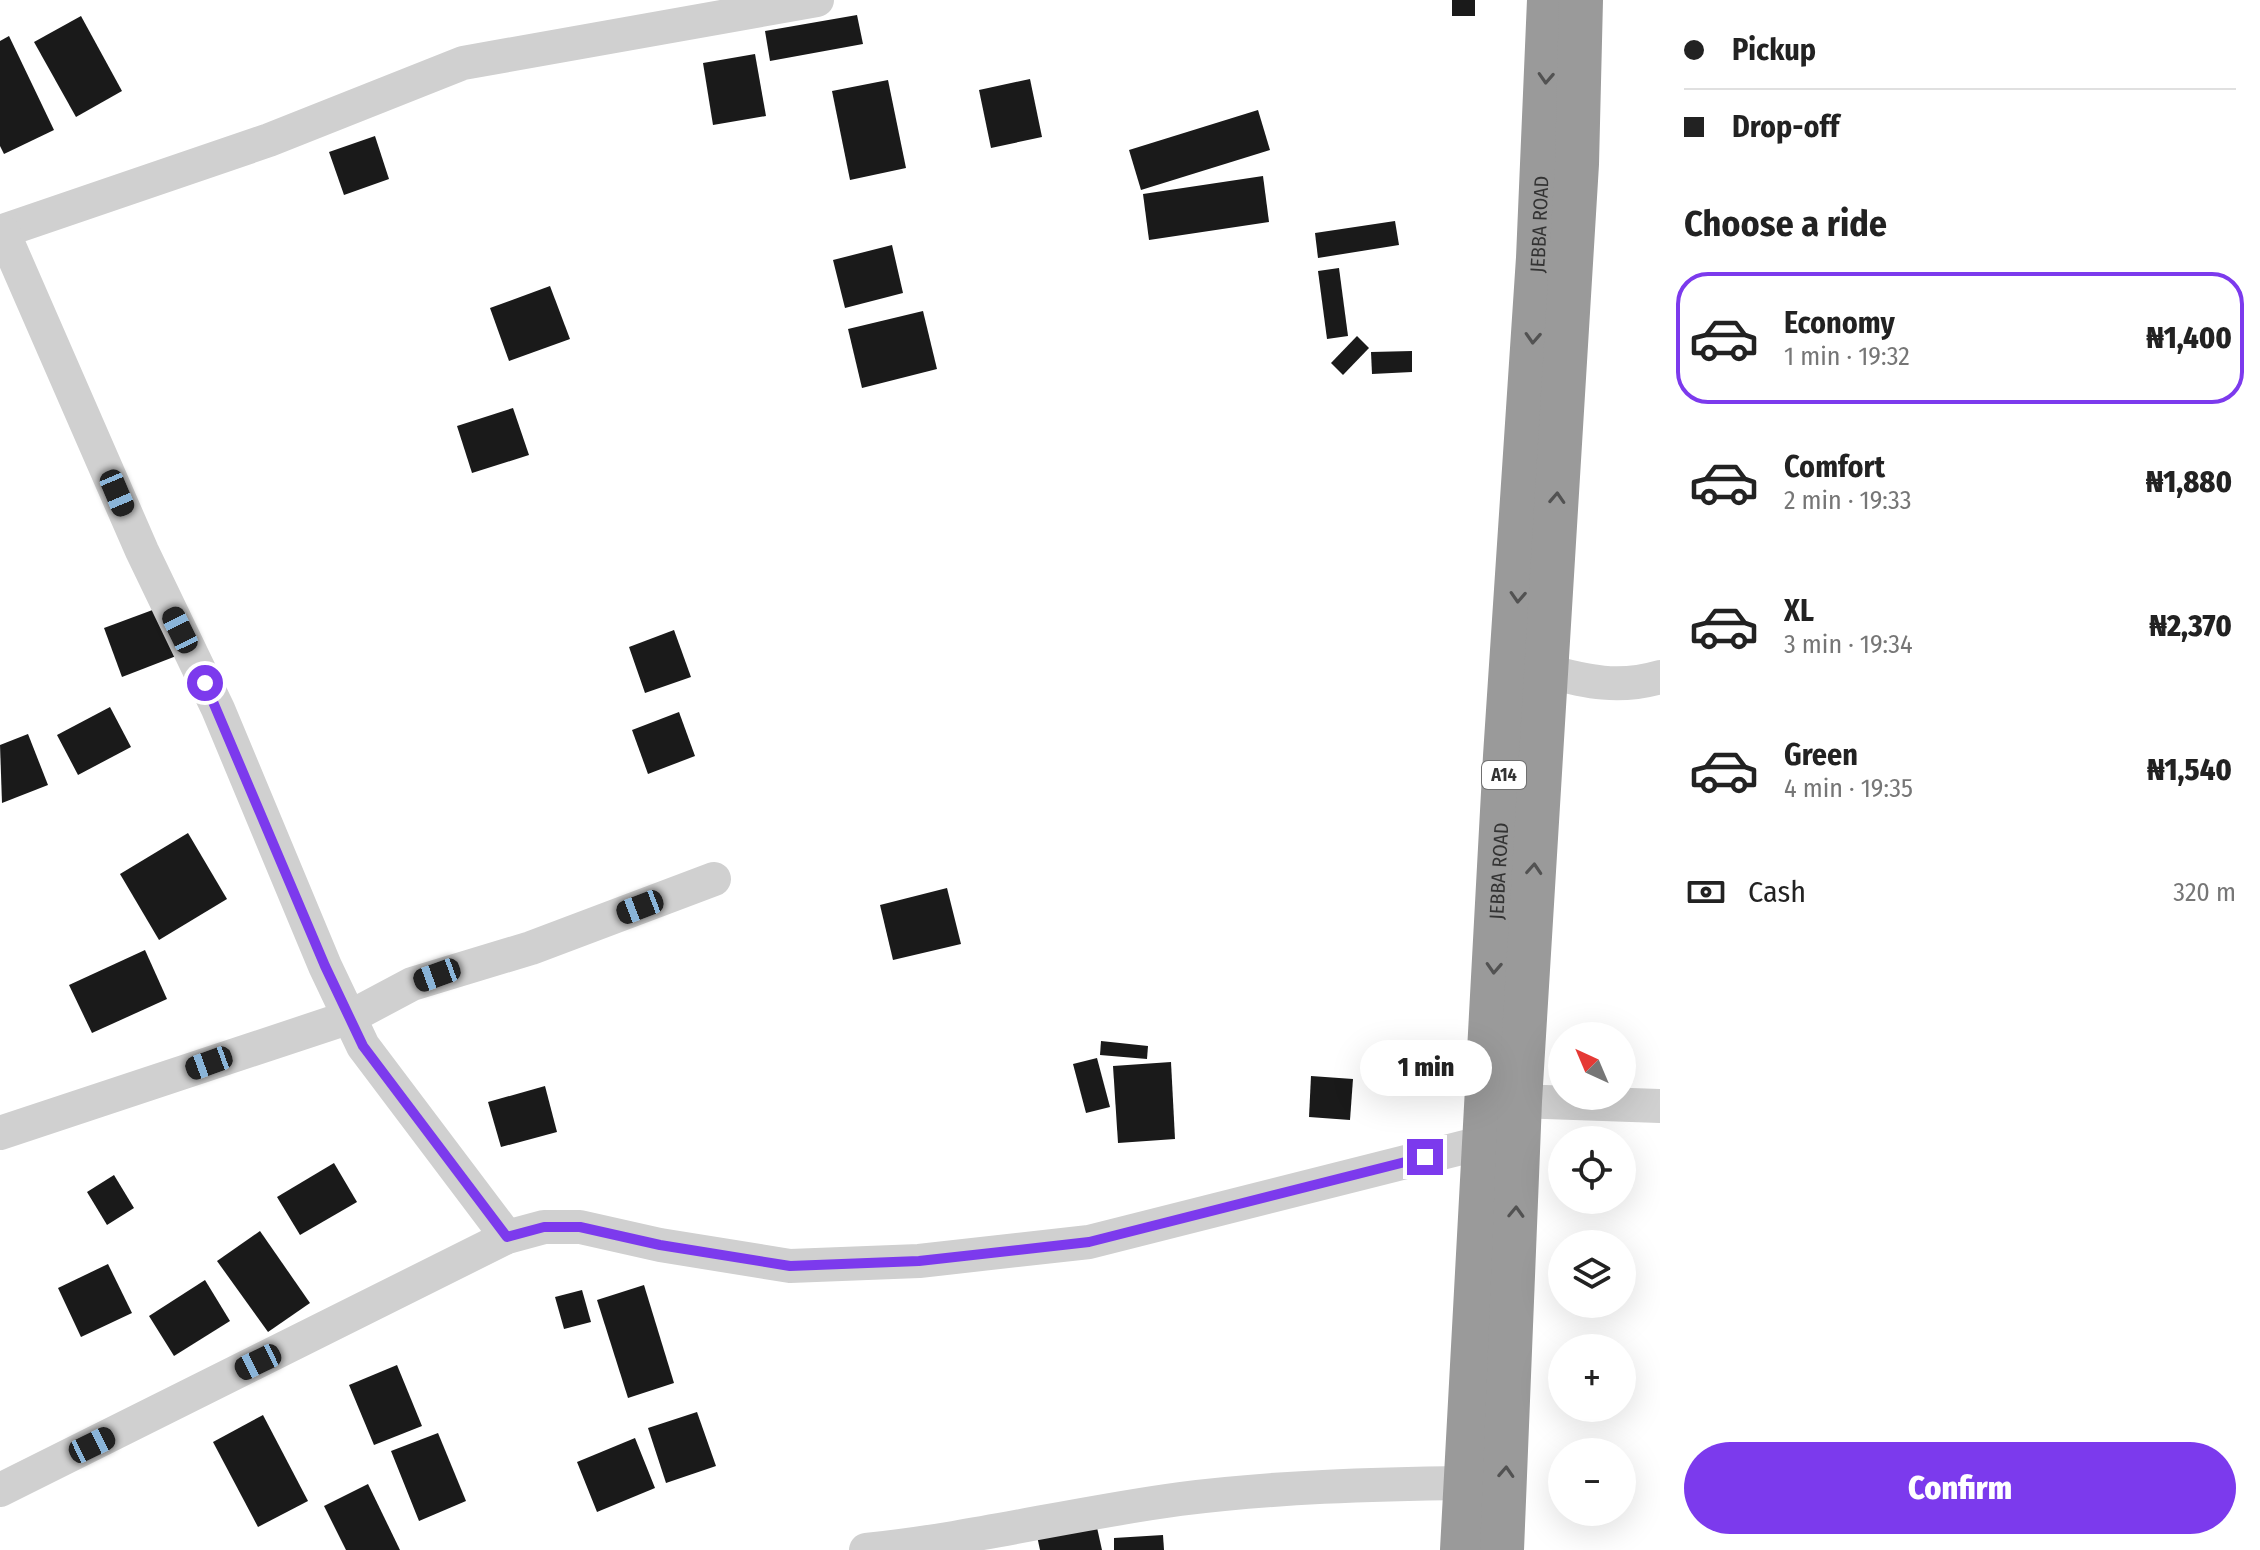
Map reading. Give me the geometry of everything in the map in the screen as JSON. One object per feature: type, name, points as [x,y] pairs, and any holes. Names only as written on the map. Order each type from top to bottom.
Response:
[{"type":"highway","name":"JEBBA ROAD","points":[[1462,1550],[1505,756],[1538,258],[1549,0]]},
{"type":"highway","name":"JEBBA ROAD","points":[[1502,1550],[1520,1101],[1577,164],[1581,0]]},
{"type":"street","points":[[507,1237],[363,1046],[218,709],[142,551],[1,232],[269,140],[463,63],[817,0]]},
{"type":"street","points":[[1547,671],[1622,685],[1660,677]]},
{"type":"street","points":[[0,1133],[350,1017],[412,984],[543,943],[714,879]]},
{"type":"street","points":[[1520,1101],[1660,1106]]},
{"type":"street","points":[[0,1490],[507,1237],[544,1227],[580,1227],[660,1245],[790,1266],[919,1261],[1089,1242],[1485,1142]]},
{"type":"street","points":[[866,1550],[918,1548],[1034,1521],[1181,1499],[1317,1485],[1467,1483]]},
{"type":"building","points":[[1452,0],[1475,0],[1475,16],[1452,16]]},
{"type":"building","points":[[857,15],[863,44],[770,61],[765,31]]},
{"type":"building","points":[[81,16],[122,91],[76,117],[34,42]]},
{"type":"building","points":[[9,36],[54,130],[4,154],[0,146],[0,41]]},
{"type":"building","points":[[755,54],[766,116],[713,125],[703,63]]},
{"type":"building","points":[[1030,79],[1042,137],[991,148],[979,90]]},
{"type":"building","points":[[888,80],[906,168],[850,180],[832,91]]},
{"type":"building","points":[[1258,110],[1270,150],[1141,190],[1129,150]]},
{"type":"building","points":[[375,136],[389,179],[344,195],[329,152]]},
{"type":"building","points":[[1263,176],[1269,222],[1149,240],[1143,194]]},
{"type":"building","points":[[1395,221],[1399,245],[1318,258],[1315,233]]},
{"type":"building","points":[[892,245],[903,293],[845,308],[833,260]]},
{"type":"building","points":[[1339,268],[1348,336],[1327,339],[1318,271]]},
{"type":"building","points":[[550,286],[570,339],[509,361],[490,308]]},
{"type":"building","points":[[923,311],[937,369],[862,388],[848,329]]},
{"type":"building","points":[[1357,336],[1369,348],[1343,375],[1331,363]]},
{"type":"building","points":[[1412,351],[1412,372],[1372,374],[1371,352]]},
{"type":"building","points":[[513,408],[529,455],[472,473],[457,426]]},
{"type":"building","points":[[166,605],[184,653],[122,677],[104,628]]},
{"type":"building","points":[[674,630],[691,677],[645,693],[629,647]]},
{"type":"building","points":[[110,707],[131,747],[78,775],[57,735]]},
{"type":"building","points":[[679,712],[695,756],[648,774],[632,730]]},
{"type":"building","points":[[28,734],[48,785],[2,803],[0,745]]},
{"type":"building","points":[[188,833],[227,899],[159,940],[120,874]]},
{"type":"building","points":[[947,888],[961,944],[893,960],[880,905]]},
{"type":"building","points":[[145,950],[167,999],[92,1033],[69,985]]},
{"type":"building","points":[[1101,1041],[1148,1046],[1147,1059],[1100,1055]]},
{"type":"building","points":[[1097,1058],[1110,1107],[1086,1113],[1073,1064]]},
{"type":"building","points":[[1171,1062],[1175,1139],[1118,1143],[1113,1066]]},
{"type":"building","points":[[1311,1076],[1353,1079],[1350,1120],[1309,1117]]},
{"type":"building","points":[[545,1086],[557,1132],[501,1147],[488,1102]]},
{"type":"building","points":[[334,1163],[357,1202],[300,1235],[277,1197]]},
{"type":"building","points":[[114,1175],[134,1208],[107,1225],[87,1192]]},
{"type":"building","points":[[260,1231],[310,1303],[268,1332],[217,1261]]},
{"type":"building","points":[[108,1264],[132,1313],[81,1337],[58,1288]]},
{"type":"building","points":[[205,1280],[230,1321],[174,1356],[149,1316]]},
{"type":"building","points":[[644,1285],[674,1383],[628,1398],[597,1300]]},
{"type":"building","points":[[582,1290],[591,1322],[564,1329],[555,1297]]},
{"type":"building","points":[[397,1365],[422,1426],[374,1445],[349,1385]]},
{"type":"building","points":[[697,1412],[716,1466],[666,1483],[648,1428]]},
{"type":"building","points":[[263,1415],[308,1501],[258,1527],[213,1442]]},
{"type":"building","points":[[438,1433],[466,1501],[419,1521],[391,1451]]},
{"type":"building","points":[[635,1438],[655,1488],[597,1512],[577,1462]]},
{"type":"building","points":[[368,1484],[400,1550],[346,1550],[324,1506]]},
{"type":"building","points":[[1096,1523],[1102,1550],[1040,1550],[1037,1536]]},
{"type":"building","points":[[1163,1535],[1164,1550],[1114,1550],[1114,1538]]},
{"type":"route","points":[[205,683],[325,966],[363,1046],[507,1237],[544,1227],[580,1227],[660,1245],[790,1266],[919,1261],[1089,1242],[1425,1157]]}]
